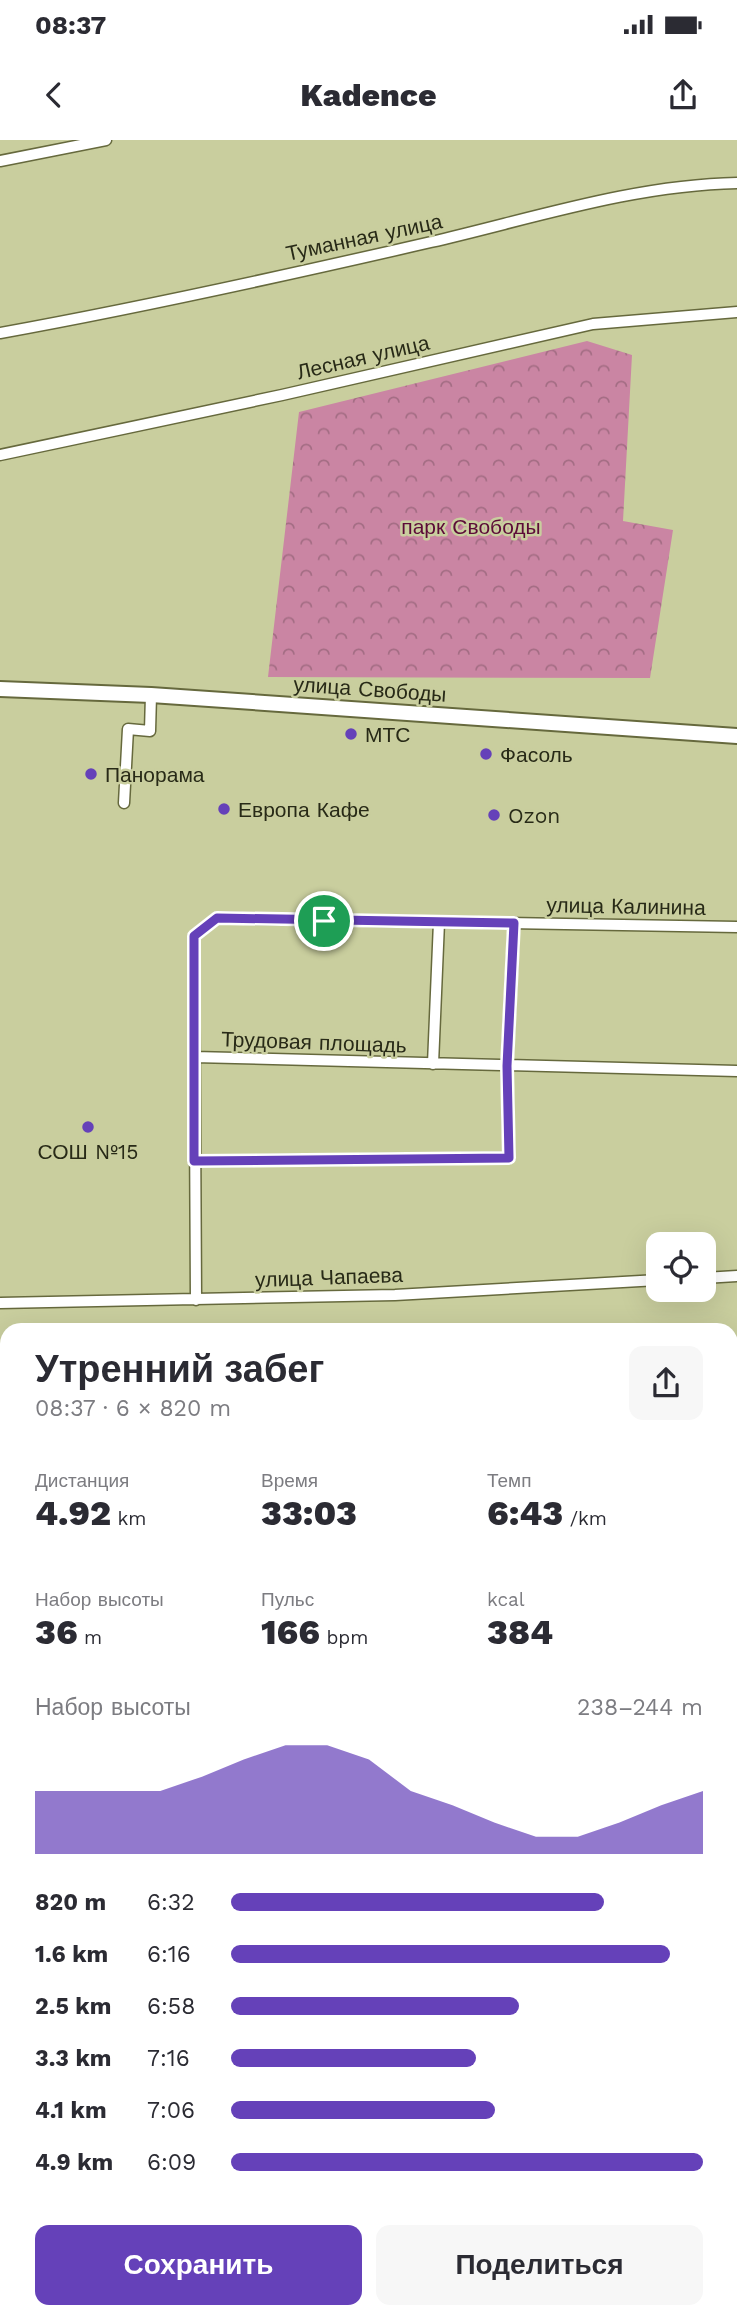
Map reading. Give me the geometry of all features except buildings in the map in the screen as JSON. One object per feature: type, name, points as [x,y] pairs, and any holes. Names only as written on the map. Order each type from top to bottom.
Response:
[{"type":"main road","name":"улица Свободы","points":[[0,689],[151,695],[737,736]]},
{"type":"street","points":[[0,161],[105,140]]},
{"type":"street","name":"Туманная улица","points":[[0,333],[107,314],[602,202],[694,184],[737,183]]},
{"type":"street","name":"Лесная улица","points":[[0,455],[282,395],[593,324],[737,312]]},
{"type":"street","points":[[124,803],[128,729],[150,731],[151,695]]},
{"type":"street","name":"Трудовая площадь","points":[[196,1300],[194,936],[217,918],[514,923]]},
{"type":"street","name":"Трудовая площадь","points":[[433,1064],[439,922]]},
{"type":"street","points":[[194,1161],[509,1158],[507,1066],[514,923]]},
{"type":"street","name":"улица Калинина","points":[[514,923],[737,927]]},
{"type":"street","name":"Трудовая площадь","points":[[194,1057],[737,1070]]},
{"type":"street","points":[[716,1277],[737,1276]]},
{"type":"street","name":"улица Чапаева","points":[[0,1303],[395,1295],[646,1281]]},
{"type":"green space","name":"парк Свободы","points":[[587,341],[632,355],[623,521],[673,530],[650,678],[268,677],[299,412]]},
{"type":"place","name":"МТС","points":[[351,734]]},
{"type":"place","name":"Фасоль","points":[[486,754]]},
{"type":"place","name":"Панорама","points":[[91,774]]},
{"type":"place","name":"Европа Кафе","points":[[224,809]]},
{"type":"place","name":"Ozon","points":[[494,815]]},
{"type":"place","name":"СОШ №15","points":[[88,1127]]},
{"type":"route","points":[[217,918],[324,921],[514,923],[507,1066],[509,1158],[194,1161],[194,936],[217,918]]}]
